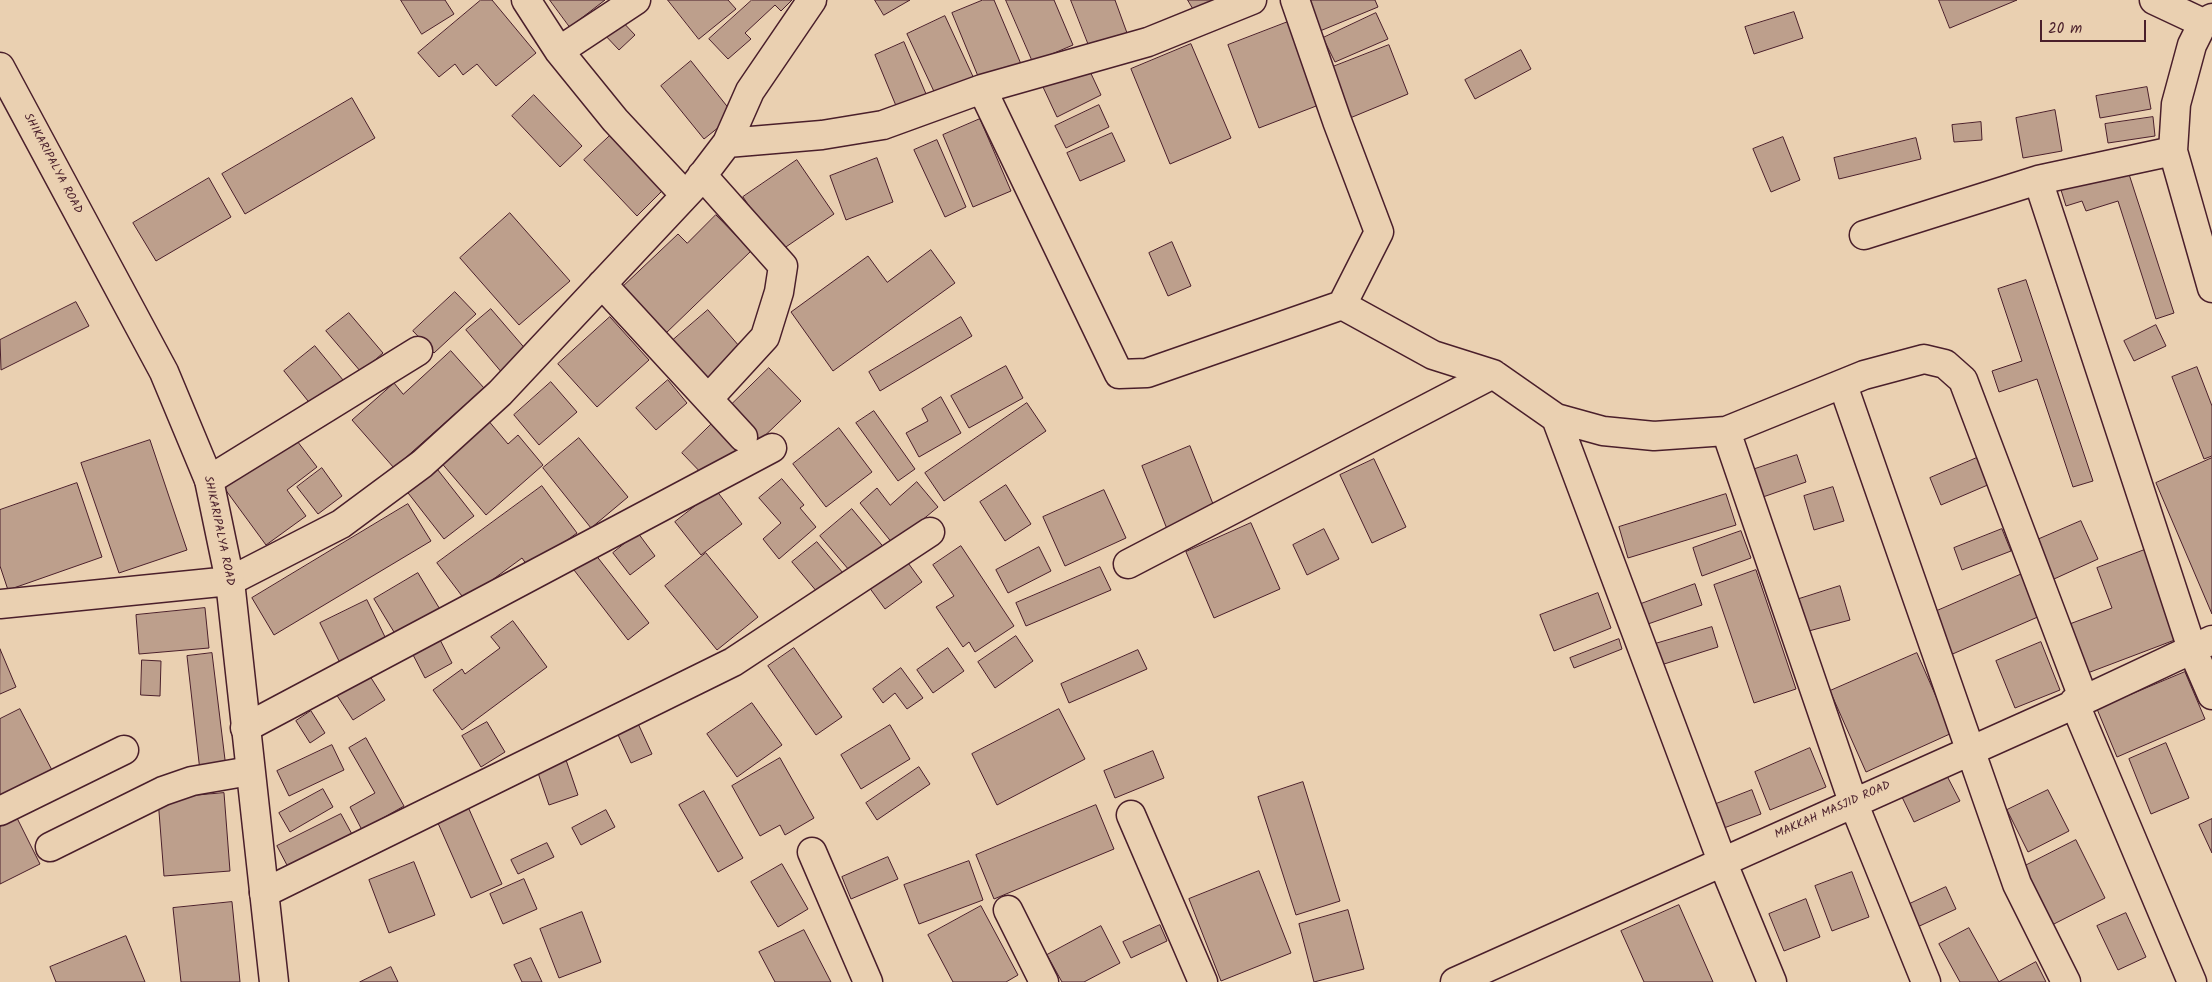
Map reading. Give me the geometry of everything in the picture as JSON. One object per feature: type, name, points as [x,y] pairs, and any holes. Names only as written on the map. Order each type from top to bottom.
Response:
[{"type":"street","points":[[526,0],[560,51],[615,120],[694,185],[783,266],[779,292],[765,337],[708,399]]},
{"type":"street","points":[[560,51],[636,0]]},
{"type":"street","points":[[0,604],[230,581],[341,524],[422,464],[500,393],[694,185],[727,143],[750,91],[812,0]]},
{"type":"street","points":[[727,143],[822,135],[883,125],[982,89],[1148,42],[1252,0]]},
{"type":"street","points":[[982,89],[1119,374],[1147,373],[1342,304],[1379,232],[1337,121],[1295,0]]},
{"type":"street","points":[[2154,0],[2208,20],[2192,45],[2176,104],[2173,151],[2212,288]]},
{"type":"street","name":"SHIKARIPALYA ROAD","points":[[0,67],[164,372],[209,480],[230,581],[274,982]]},
{"type":"street","points":[[1864,236],[2038,180],[2173,151]]},
{"type":"street","points":[[2038,180],[2202,644],[2212,695]]},
{"type":"street","points":[[602,284],[743,437]]},
{"type":"street","points":[[1342,304],[1433,355],[1493,374],[1556,418],[1603,431],[1654,436],[1726,431],[1864,375],[1924,359],[1945,364],[1963,380],[2079,701],[2192,982]]},
{"type":"street","points":[[209,480],[418,351]]},
{"type":"street","points":[[1128,564],[1493,374]]},
{"type":"street","points":[[1843,385],[2017,884],[2066,982]]},
{"type":"street","points":[[1556,418],[1722,861],[1772,982]]},
{"type":"street","points":[[1726,431],[1853,802],[1926,982]]},
{"type":"street","points":[[245,728],[772,448]]},
{"type":"street","points":[[264,893],[733,662],[930,532]]},
{"type":"street","name":"MAKKAH MASJID ROAD","points":[[1455,982],[2202,644]]},
{"type":"street","points":[[0,811],[14,802],[124,750]]},
{"type":"street","points":[[50,847],[163,791],[192,781],[250,771]]},
{"type":"street","points":[[1131,814],[1203,982]]},
{"type":"street","points":[[812,852],[868,982]]},
{"type":"street","points":[[1008,910],[1044,982]]},
{"type":"building","points":[[401,0],[445,0],[454,14],[422,34]]},
{"type":"building","points":[[481,0],[492,0],[536,53],[496,86],[477,64],[463,75],[455,64],[439,77],[418,53]]},
{"type":"building","points":[[550,0],[605,0],[570,27]]},
{"type":"building","points":[[668,0],[728,0],[736,9],[699,39]]},
{"type":"building","points":[[752,0],[792,0],[781,11],[775,5],[745,33],[751,39],[728,59],[709,39]]},
{"type":"building","points":[[875,0],[910,0],[884,15]]},
{"type":"building","points":[[983,0],[994,0],[1021,64],[980,81],[952,13]]},
{"type":"building","points":[[1006,0],[1054,0],[1073,45],[1033,62]]},
{"type":"building","points":[[1071,0],[1115,0],[1127,33],[1090,48]]},
{"type":"building","points":[[1188,0],[1228,0],[1198,17]]},
{"type":"building","points":[[1308,0],[1375,0],[1378,7],[1320,31]]},
{"type":"building","points":[[1939,0],[2017,0],[1950,28]]},
{"type":"building","points":[[1794,12],[1803,38],[1754,54],[1745,27]]},
{"type":"building","points":[[1376,13],[1388,39],[1335,62],[1323,38]]},
{"type":"building","points":[[945,16],[976,83],[938,100],[907,34]]},
{"type":"building","points":[[619,18],[635,35],[619,50],[603,33]]},
{"type":"building","points":[[1293,20],[1324,103],[1259,128],[1228,45]]},
{"type":"building","points":[[904,42],[929,101],[899,113],[875,55]]},
{"type":"building","points":[[1191,44],[1231,138],[1170,164],[1131,69]]},
{"type":"building","points":[[1389,45],[1408,94],[1350,118],[1330,68]]},
{"type":"building","points":[[1521,50],[1531,69],[1475,99],[1465,80]]},
{"type":"building","points":[[691,61],[734,115],[704,139],[661,86]]},
{"type":"building","points":[[1087,65],[1101,95],[1057,117],[1043,87]]},
{"type":"building","points":[[2147,87],[2151,109],[2100,118],[2096,96]]},
{"type":"building","points":[[534,95],[582,146],[560,167],[512,116]]},
{"type":"building","points":[[352,98],[375,138],[245,214],[222,174]]},
{"type":"building","points":[[1099,105],[1109,127],[1066,148],[1055,126]]},
{"type":"building","points":[[2055,110],[2062,151],[2023,158],[2016,118]]},
{"type":"building","points":[[2153,117],[2155,136],[2108,143],[2105,124]]},
{"type":"building","points":[[980,119],[1011,191],[973,207],[943,135]]},
{"type":"building","points":[[1981,122],[1982,140],[1954,142],[1952,125]]},
{"type":"building","points":[[614,132],[666,187],[637,216],[584,160]]},
{"type":"building","points":[[1112,133],[1125,161],[1080,181],[1067,153]]},
{"type":"building","points":[[1783,137],[1800,180],[1771,192],[1753,149]]},
{"type":"building","points":[[1916,138],[1921,159],[1839,179],[1834,158]]},
{"type":"building","points":[[937,140],[966,207],[945,217],[914,150]]},
{"type":"building","points":[[877,158],[893,202],[846,220],[830,176]]},
{"type":"building","points":[[797,160],[834,214],[780,251],[743,197]]},
{"type":"building","points":[[2127,168],[2174,313],[2156,319],[2118,201],[2086,211],[2082,201],[2066,206],[2061,190]]},
{"type":"building","points":[[209,178],[231,217],[156,261],[133,223]]},
{"type":"building","points":[[510,213],[570,281],[519,325],[460,258]]},
{"type":"building","points":[[716,215],[751,251],[664,335],[620,289],[678,234],[687,243]]},
{"type":"building","points":[[1172,242],[1191,286],[1168,296],[1149,253]]},
{"type":"building","points":[[931,250],[955,283],[833,371],[791,312],[868,256],[887,282]]},
{"type":"building","points":[[2026,280],[2093,481],[2073,487],[2037,379],[1999,392],[1992,371],[2022,361],[1998,289]]},
{"type":"building","points":[[455,292],[476,314],[434,353],[413,331]]},
{"type":"building","points":[[76,302],[89,326],[1,370],[0,340]]},
{"type":"building","points":[[491,309],[528,352],[503,374],[466,330]]},
{"type":"building","points":[[708,310],[746,354],[696,397],[658,353]]},
{"type":"building","points":[[349,313],[383,353],[361,372],[326,331]]},
{"type":"building","points":[[610,317],[649,360],[597,407],[558,364]]},
{"type":"building","points":[[961,317],[972,336],[880,391],[869,372]]},
{"type":"building","points":[[2156,325],[2166,346],[2134,361],[2124,341]]},
{"type":"building","points":[[315,346],[348,386],[316,411],[284,371]]},
{"type":"building","points":[[451,351],[484,388],[394,468],[352,420],[394,383],[403,394]]},
{"type":"building","points":[[1006,366],[1023,398],[969,428],[951,396]]},
{"type":"building","points":[[2197,367],[2212,406],[2212,456],[2204,459],[2172,377]]},
{"type":"building","points":[[769,368],[801,401],[731,468],[707,479],[682,453]]},
{"type":"building","points":[[668,380],[687,403],[656,430],[636,408]]},
{"type":"building","points":[[551,382],[577,412],[539,445],[514,415]]},
{"type":"building","points":[[941,397],[961,433],[919,457],[906,433],[928,421],[922,409]]},
{"type":"building","points":[[1027,403],[1046,431],[944,501],[925,473]]},
{"type":"building","points":[[874,411],[915,469],[898,481],[856,423]]},
{"type":"building","points":[[487,419],[508,444],[518,435],[543,465],[486,515],[439,460]]},
{"type":"building","points":[[839,428],[872,472],[826,507],[793,464]]},
{"type":"building","points":[[291,433],[317,467],[287,490],[306,516],[266,545],[222,485]]},
{"type":"building","points":[[579,438],[628,497],[591,528],[543,468]]},
{"type":"building","points":[[150,440],[187,550],[119,573],[81,463]]},
{"type":"building","points":[[1190,446],[1217,514],[1169,534],[1142,466]]},
{"type":"building","points":[[1797,455],[1806,482],[1760,498],[1752,470]]},
{"type":"building","points":[[1979,457],[1990,484],[1941,505],[1930,478]]},
{"type":"building","points":[[2212,458],[2212,614],[2156,483]]},
{"type":"building","points":[[1374,459],[1406,527],[1372,543],[1340,475]]},
{"type":"building","points":[[434,465],[474,516],[444,539],[405,489]]},
{"type":"building","points":[[322,468],[342,496],[318,514],[297,487]]},
{"type":"building","points":[[782,479],[804,505],[800,508],[816,527],[779,559],[763,539],[781,523],[759,498]]},
{"type":"building","points":[[917,482],[938,507],[893,544],[860,503],[877,488],[890,505]]},
{"type":"building","points":[[77,483],[102,557],[8,590],[0,566],[0,510]]},
{"type":"building","points":[[1006,485],[1031,524],[1005,541],[980,502]]},
{"type":"building","points":[[542,486],[577,533],[529,568],[522,558],[465,600],[437,563]]},
{"type":"building","points":[[1833,487],[1844,521],[1814,530],[1804,496]]},
{"type":"building","points":[[716,490],[742,524],[701,555],[675,522]]},
{"type":"building","points":[[1104,490],[1126,538],[1065,566],[1043,517]]},
{"type":"building","points":[[1726,494],[1736,525],[1628,558],[1619,527]]},
{"type":"building","points":[[408,504],[431,541],[274,635],[252,598]]},
{"type":"building","points":[[852,509],[886,550],[855,577],[820,536]]},
{"type":"building","points":[[2081,521],[2098,559],[2054,579],[2037,540]]},
{"type":"building","points":[[1251,523],[1280,589],[1214,618],[1186,552]]},
{"type":"building","points":[[1324,529],[1339,559],[1307,575],[1293,545]]},
{"type":"building","points":[[2002,529],[2011,551],[1962,570],[1954,548]]},
{"type":"building","points":[[1741,531],[1751,558],[1702,576],[1693,548]]},
{"type":"building","points":[[638,533],[655,556],[630,575],[613,553]]},
{"type":"building","points":[[817,542],[848,579],[823,599],[792,562]]},
{"type":"building","points":[[961,546],[1014,626],[975,652],[969,642],[963,647],[936,607],[954,596],[933,565]]},
{"type":"building","points":[[1039,547],[1051,571],[1008,593],[996,570]]},
{"type":"building","points":[[2147,549],[2180,638],[2085,674],[2067,625],[2112,608],[2097,568]]},
{"type":"building","points":[[706,553],[758,617],[717,650],[665,586]]},
{"type":"building","points":[[595,554],[649,623],[628,640],[574,570]]},
{"type":"building","points":[[903,556],[922,582],[885,609],[866,583]]},
{"type":"building","points":[[1100,567],[1111,590],[1026,626],[1016,603]]},
{"type":"building","points":[[1756,570],[1796,689],[1754,703],[1714,585]]},
{"type":"building","points":[[418,573],[441,611],[397,637],[374,599]]},
{"type":"building","points":[[2022,574],[2040,616],[1948,656],[1930,614]]},
{"type":"building","points":[[1695,584],[1702,605],[1648,624],[1641,604]]},
{"type":"building","points":[[1840,586],[1850,620],[1805,632],[1796,600]]},
{"type":"building","points":[[1598,593],[1611,628],[1554,651],[1540,615]]},
{"type":"building","points":[[367,600],[387,641],[341,665],[320,623]]},
{"type":"building","points":[[205,608],[209,648],[139,654],[136,615]]},
{"type":"building","points":[[513,621],[547,667],[462,730],[433,690],[462,669],[465,674],[500,648],[491,637]]},
{"type":"building","points":[[1712,627],[1718,647],[1661,665],[1655,644]]},
{"type":"building","points":[[437,634],[452,663],[425,678],[410,649]]},
{"type":"building","points":[[1016,636],[1033,661],[995,688],[978,662]]},
{"type":"building","points":[[1619,639],[1622,649],[1574,668],[1570,658]]},
{"type":"building","points":[[2041,642],[2060,690],[2015,708],[1996,661]]},
{"type":"building","points":[[794,648],[842,717],[816,735],[768,666]]},
{"type":"building","points":[[948,648],[964,671],[933,693],[917,670]]},
{"type":"building","points":[[0,649],[16,687],[0,694]]},
{"type":"building","points":[[1138,650],[1147,669],[1069,703],[1061,684]]},
{"type":"building","points":[[212,653],[226,768],[200,771],[187,656]]},
{"type":"building","points":[[1917,653],[1952,733],[1866,772],[1830,691]]},
{"type":"building","points":[[142,660],[161,661],[160,696],[141,695]]},
{"type":"building","points":[[901,668],[923,698],[907,709],[895,693],[883,703],[873,689]]},
{"type":"building","points":[[2185,672],[2205,719],[2117,757],[2097,709]]},
{"type":"building","points":[[368,673],[385,700],[353,720],[336,694]]},
{"type":"building","points":[[752,703],[782,745],[737,777],[707,734]]},
{"type":"building","points":[[20,709],[53,772],[0,799],[0,719]]},
{"type":"building","points":[[1059,709],[1085,759],[997,805],[972,754]]},
{"type":"building","points":[[311,711],[325,733],[310,743],[296,721]]},
{"type":"building","points":[[635,717],[652,754],[631,763],[614,726]]},
{"type":"building","points":[[487,722],[505,752],[481,767],[462,736]]},
{"type":"building","points":[[890,725],[910,759],[861,789],[841,755]]},
{"type":"building","points":[[366,738],[404,806],[362,830],[350,807],[375,793],[349,748]]},
{"type":"building","points":[[2166,743],[2189,798],[2151,814],[2129,759]]},
{"type":"building","points":[[332,745],[344,770],[289,796],[277,771]]},
{"type":"building","points":[[1810,748],[1826,787],[1770,810],[1755,772]]},
{"type":"building","points":[[1153,751],[1164,778],[1115,798],[1104,771]]},
{"type":"building","points":[[564,754],[578,795],[549,805],[535,764]]},
{"type":"building","points":[[780,758],[814,818],[785,835],[780,825],[760,836],[732,786]]},
{"type":"building","points":[[919,767],[930,784],[877,820],[866,803]]},
{"type":"building","points":[[1947,776],[1960,801],[1914,822],[1902,797]]},
{"type":"building","points":[[1303,782],[1340,901],[1296,915],[1258,797]]},
{"type":"building","points":[[323,789],[333,807],[290,832],[279,813]]},
{"type":"building","points":[[1752,790],[1761,814],[1724,828],[1716,804]]},
{"type":"building","points":[[2048,790],[2069,831],[2028,852],[2007,810]]},
{"type":"building","points":[[704,791],[743,858],[718,872],[679,805]]},
{"type":"building","points":[[224,793],[230,871],[164,876],[158,799]]},
{"type":"building","points":[[465,800],[502,884],[471,898],[434,814]]},
{"type":"building","points":[[1096,805],[1114,849],[994,899],[976,855]]},
{"type":"building","points":[[606,810],[615,827],[581,845],[572,828]]},
{"type":"building","points":[[341,814],[353,836],[289,869],[277,846]]},
{"type":"building","points":[[17,818],[40,864],[0,884],[0,827]]},
{"type":"building","points":[[2212,819],[2212,853],[2199,825]]},
{"type":"building","points":[[2076,840],[2105,898],[2050,926],[2021,868]]},
{"type":"building","points":[[547,843],[554,857],[518,874],[511,860]]},
{"type":"building","points":[[888,857],[898,879],[851,899],[842,877]]},
{"type":"building","points":[[969,861],[983,900],[919,924],[904,885]]},
{"type":"building","points":[[414,862],[435,915],[389,933],[369,880]]},
{"type":"building","points":[[782,864],[808,909],[778,927],[751,882]]},
{"type":"building","points":[[1259,871],[1291,953],[1221,981],[1189,899]]},
{"type":"building","points":[[1852,872],[1869,917],[1832,931],[1815,886]]},
{"type":"building","points":[[524,879],[537,909],[503,924],[490,894]]},
{"type":"building","points":[[1946,887],[1956,909],[1911,930],[1901,908]]},
{"type":"building","points":[[1806,899],[1820,937],[1784,951],[1769,914]]},
{"type":"building","points":[[232,902],[240,982],[181,982],[173,908]]},
{"type":"building","points":[[1679,905],[1713,982],[1644,982],[1621,931]]},
{"type":"building","points":[[981,906],[1018,975],[1006,982],[953,982],[928,935]]},
{"type":"building","points":[[1348,910],[1364,969],[1314,982],[1299,924]]},
{"type":"building","points":[[582,912],[601,962],[559,978],[540,929]]},
{"type":"building","points":[[2126,913],[2146,957],[2118,970],[2097,926]]},
{"type":"building","points":[[1160,925],[1167,941],[1131,958],[1123,942]]},
{"type":"building","points":[[1101,926],[1120,963],[1084,982],[1062,982],[1047,955]]},
{"type":"building","points":[[1969,928],[1999,982],[1960,982],[1939,944]]},
{"type":"building","points":[[804,930],[831,982],[775,982],[759,952]]},
{"type":"building","points":[[126,936],[145,982],[56,982],[50,967]]},
{"type":"building","points":[[531,958],[542,982],[522,982],[514,965]]},
{"type":"building","points":[[2036,962],[2046,982],[1999,982]]},
{"type":"building","points":[[391,967],[398,982],[360,982]]}]
